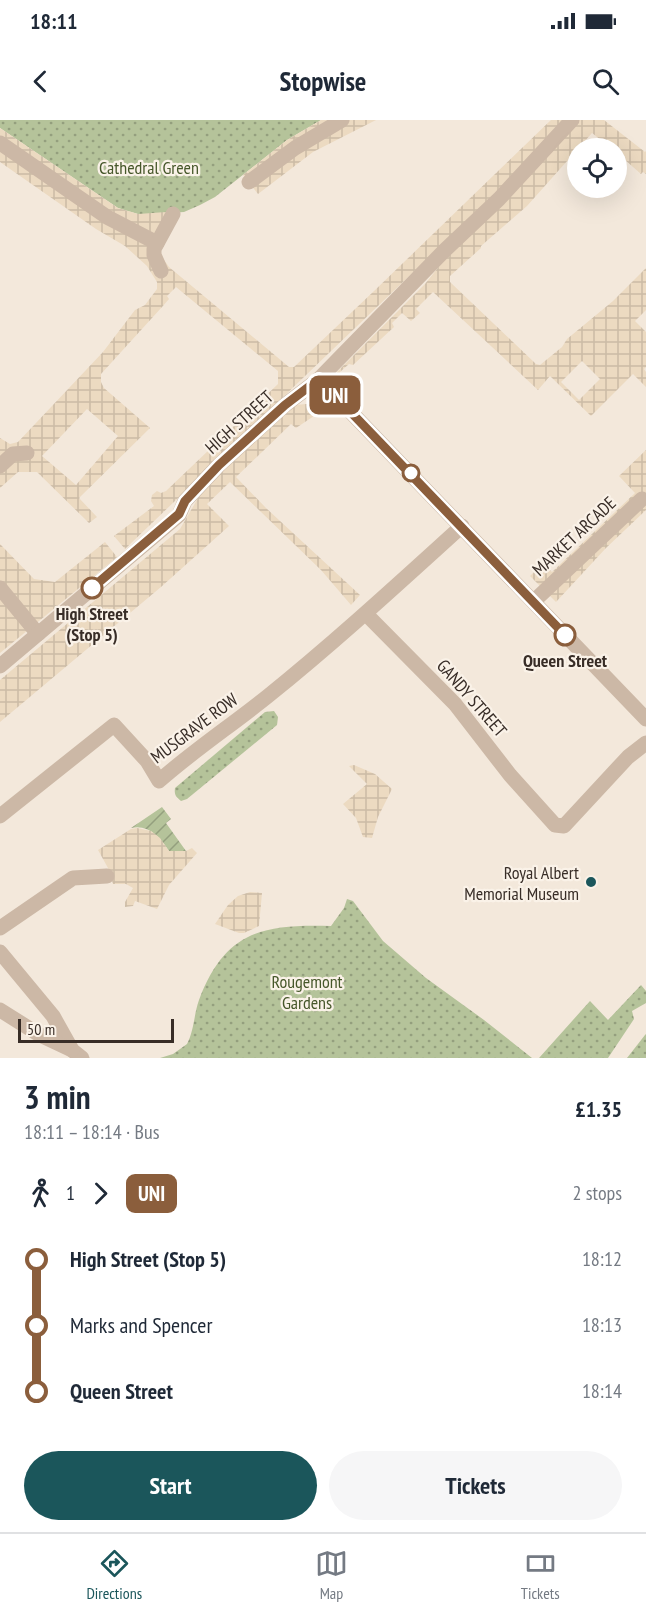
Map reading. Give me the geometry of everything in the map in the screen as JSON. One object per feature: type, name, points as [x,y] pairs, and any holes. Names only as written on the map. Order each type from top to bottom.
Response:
[{"type":"street","points":[[249,182],[305,142],[342,120]]},
{"type":"street","name":"HIGH STREET","points":[[0,666],[179,514],[185,501],[219,465],[285,405],[319,379],[444,250],[499,199],[572,120]]},
{"type":"street","points":[[0,143],[107,217],[157,243]]},
{"type":"street","points":[[161,271],[154,255],[157,243],[173,214]]},
{"type":"street","points":[[319,379],[646,720]]},
{"type":"street","points":[[0,466],[13,454],[27,453]]},
{"type":"street","name":"MARKET ARCADE","points":[[534,601],[642,499]]},
{"type":"street","points":[[366,614],[462,526]]},
{"type":"street","points":[[0,588],[38,634]]},
{"type":"street","name":"GANDY STREET","points":[[366,614],[455,704],[510,775],[555,825],[564,826],[628,757],[646,743]]},
{"type":"street","name":"MUSGRAVE ROW","points":[[0,816],[114,725],[147,761],[159,781],[181,761],[267,697],[366,614]]},
{"type":"street","points":[[0,928],[73,878],[107,876]]},
{"type":"street","points":[[0,952],[54,1017],[77,1054]]},
{"type":"street","points":[[0,1010],[38,1034],[77,1054]]},
{"type":"green space","name":"Cathedral Green","points":[[0,120],[321,120],[287,140],[215,197],[200,205],[184,212],[138,214],[118,208],[0,128]]},
{"type":"green space","points":[[274,711],[278,717],[277,725],[187,799],[181,801],[177,797],[175,788],[265,712]]},
{"type":"green space","points":[[162,807],[171,819],[166,823],[186,851],[169,851],[153,833],[143,828],[131,828]]},
{"type":"green space","name":"Rougemont Gardens","points":[[347,899],[353,901],[383,941],[426,978],[532,1058],[160,1058],[173,1054],[187,1044],[199,1000],[209,977],[221,959],[234,946],[249,936],[266,930],[285,927],[331,926],[344,908]]},
{"type":"green space","points":[[641,985],[646,991],[646,1003],[632,1011],[634,1019],[608,1058],[539,1058],[590,1001],[608,1020]]},
{"type":"green space","points":[[645,1035],[646,1058],[627,1058]]},
{"type":"shaded area","points":[[321,120],[376,120],[313,152],[258,194],[243,175],[287,140]]},
{"type":"shaded area","points":[[551,120],[566,120],[530,160],[125,549],[114,536],[154,506],[151,501],[152,495],[157,491],[161,493],[166,491],[278,384],[278,371],[176,287],[167,296],[169,299],[101,374],[104,388],[150,428],[79,498],[97,517],[89,523],[37,472],[18,472],[0,488],[0,438],[10,444],[18,442],[103,352],[135,310],[145,305],[157,289],[157,282],[147,266],[125,246],[96,229],[0,162],[0,128],[118,208],[138,214],[180,211],[157,250],[169,267],[289,367],[294,367]],"holes":[[[87,409],[118,436],[76,485],[42,456]]]},
{"type":"shaded area","points":[[579,120],[604,120],[646,151],[646,174],[643,172],[641,174],[627,162],[627,138],[598,138],[592,133],[588,138],[567,138],[567,161],[527,206],[450,276],[450,282],[536,364],[540,365],[613,301],[646,268],[646,310],[635,321],[646,332],[646,367],[644,369],[646,387],[633,374],[591,416],[550,376],[538,390],[433,292],[416,309],[420,313],[411,321],[402,313],[392,323],[394,327],[353,365],[349,364],[340,372],[339,378],[337,377],[337,372],[425,284],[448,255]],"holes":[[[582,361],[600,379],[579,400],[561,382]]]},
{"type":"shaded area","points":[[296,405],[329,406],[296,428],[291,424],[236,477],[360,595],[351,605],[321,570],[230,482],[207,504],[229,526],[161,587],[0,722],[0,680],[180,529],[198,498],[223,469]]},
{"type":"shaded area","points":[[646,450],[646,510],[606,548],[556,602],[530,576],[543,563],[552,572],[635,493],[619,476]]},
{"type":"shaded area","points":[[105,542],[117,557],[0,653],[0,544],[34,579],[55,582]]},
{"type":"shaded area","points":[[354,765],[375,774],[392,789],[378,817],[372,838],[363,837],[356,818],[343,804],[367,784],[349,766]]},
{"type":"shaded area","points":[[131,829],[151,831],[160,838],[169,851],[186,851],[192,848],[197,853],[169,885],[157,909],[135,901],[133,906],[125,907],[125,902],[133,888],[126,884],[113,884],[108,868],[98,850]]},
{"type":"shaded area","points":[[250,892],[262,893],[259,926],[239,933],[215,924],[228,905],[238,896]]},
{"type":"bus line","name":"UNI","points":[[92,588],[179,514],[185,501],[219,465],[285,405],[319,379],[565,635]]},
{"type":"place","name":"High Street (Stop 5)","points":[[92,588]]},
{"type":"place","name":"Queen Street","points":[[565,635]]},
{"type":"place","name":"Royal Albert Memorial Museum","points":[[591,882]]}]
